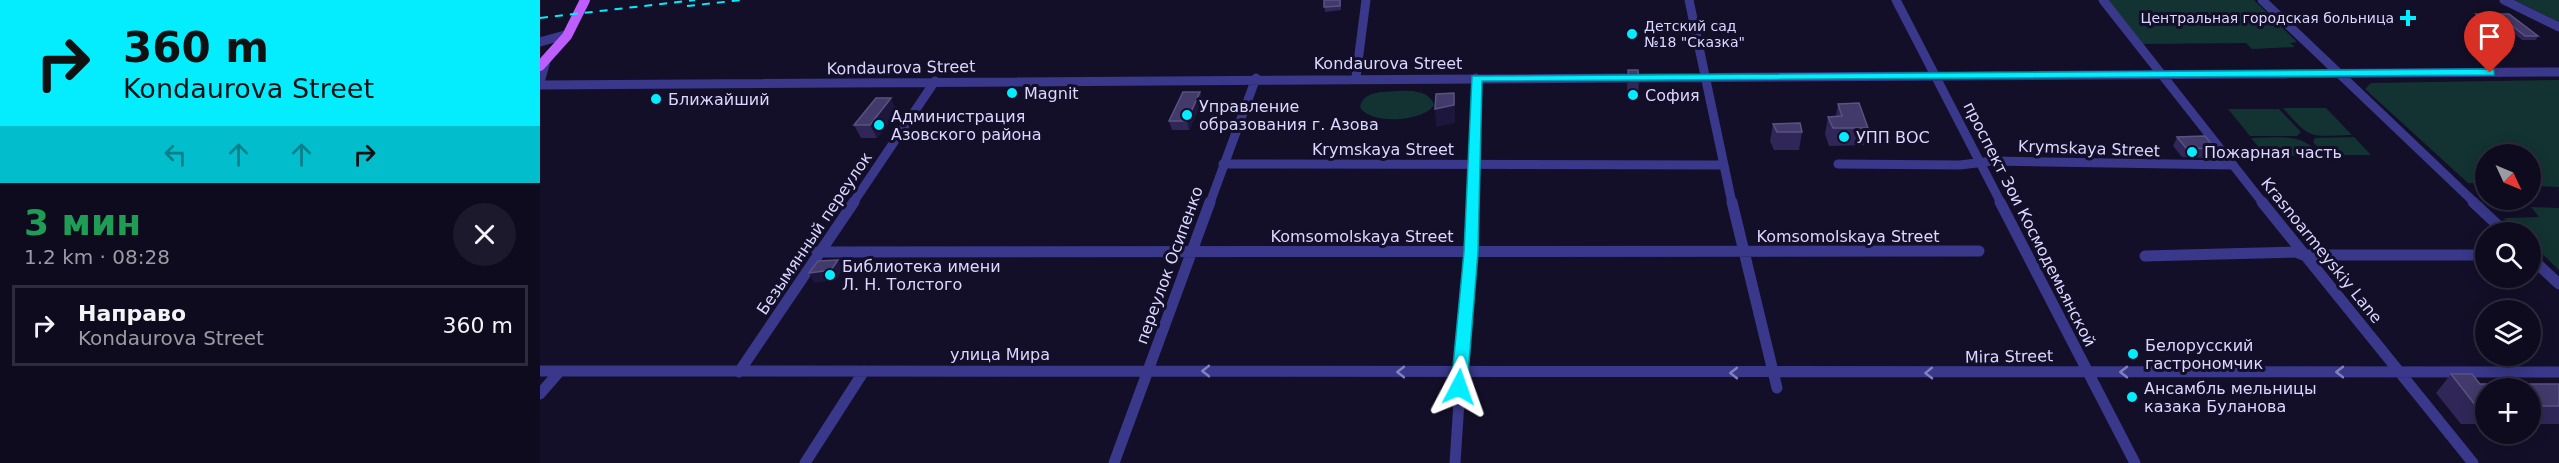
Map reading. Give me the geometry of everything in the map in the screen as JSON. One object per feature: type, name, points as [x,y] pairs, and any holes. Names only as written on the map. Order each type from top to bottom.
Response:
[{"type":"main road","points":[[543,63],[582,10],[585,0]]},
{"type":"street","points":[[1356,77],[1366,0]]},
{"type":"street","points":[[1689,0],[1723,165],[1778,388]]},
{"type":"street","name":"проспект Зои Космодемьянской","points":[[1896,0],[2135,463]]},
{"type":"street","name":"Krasnoarmeyskiy Lane","points":[[2103,0],[2160,75],[2473,463]]},
{"type":"street","points":[[2262,0],[2494,222]]},
{"type":"street","points":[[2504,0],[2559,27]]},
{"type":"street","points":[[540,42],[565,35]]},
{"type":"street","points":[[540,83],[543,63]]},
{"type":"street","name":"Kondaurova Street","points":[[540,83],[1356,77],[2339,75],[2559,72]]},
{"type":"street","name":"переулок Осипенко","points":[[1114,463],[1256,78]]},
{"type":"street","points":[[1455,463],[1460,372],[1471,252],[1476,78]]},
{"type":"street","name":"Безымянный переулок","points":[[739,372],[935,81]]},
{"type":"street","name":"Krymskaya Street","points":[[1838,164],[1960,165],[1979,162],[2232,165]]},
{"type":"street","name":"Krymskaya Street","points":[[1223,164],[1723,165]]},
{"type":"street","name":"Komsomolskaya Street","points":[[818,252],[1979,251]]},
{"type":"street","points":[[2145,256],[2296,252],[2304,255],[2475,255]]},
{"type":"street","points":[[2541,267],[2559,284]]},
{"type":"street","name":"улица Мира","points":[[540,372],[1148,370],[1460,372]]},
{"type":"street","points":[[540,394],[560,371]]},
{"type":"street","points":[[805,463],[864,371]]},
{"type":"street","name":"Mira Street","points":[[1460,372],[1775,374],[2559,372]]},
{"type":"green space","points":[[2103,0],[2254,0],[2297,42],[2290,43],[2295,47],[2252,49],[2246,43],[2137,44]]},
{"type":"green space","points":[[2515,0],[2559,0],[2559,22]]},
{"type":"green space","points":[[2559,80],[2559,187],[2541,186],[2541,144],[2475,144],[2475,183],[2468,183],[2365,89],[2371,83]]},
{"type":"green space","points":[[1382,92],[1419,92],[1431,99],[1434,105],[1428,111],[1409,118],[1385,119],[1365,113],[1360,107],[1363,100]]},
{"type":"green space","points":[[2283,108],[2326,108],[2352,135],[2319,136],[2313,134],[2300,126]]},
{"type":"green space","points":[[2228,109],[2279,109],[2301,132],[2297,136],[2250,136]]},
{"type":"green space","points":[[2281,137],[2298,140],[2306,143],[2321,155],[2266,156],[2251,138]]},
{"type":"green space","points":[[2354,137],[2371,155],[2325,155],[2313,142],[2315,138]]},
{"type":"green space","points":[[2541,207],[2559,208],[2559,270],[2541,253],[2541,222],[2508,222],[2504,218],[2539,217],[2533,210],[2541,210]]},
{"type":"building","points":[[1324,0],[1340,0],[1340,6],[1324,7]]},
{"type":"building","points":[[2476,14],[2509,14],[2538,36],[2525,36],[2510,24],[2501,21],[2485,21]]},
{"type":"building","points":[[1628,70],[1638,70],[1639,81],[1629,81]]},
{"type":"building","points":[[1183,92],[1200,92],[1187,121],[1169,121]]},
{"type":"building","points":[[1454,93],[1454,105],[1435,109],[1436,94]]},
{"type":"building","points":[[876,98],[891,98],[870,125],[854,125]]},
{"type":"building","points":[[1859,103],[1868,128],[1833,128],[1828,117],[1842,116],[1838,104]]},
{"type":"building","points":[[1800,123],[1802,132],[1777,132],[1773,124]]},
{"type":"building","points":[[2205,136],[2215,149],[2186,148],[2177,137]]},
{"type":"building","points":[[838,260],[831,270],[809,273],[818,261]]},
{"type":"building","points":[[2451,374],[2472,374],[2475,378],[2475,405]]},
{"type":"building","points":[[2541,384],[2559,384],[2559,406],[2541,406]]},
{"type":"railway","points":[[540,18],[695,0]]},
{"type":"railway","points":[[687,6],[742,0]]},
{"type":"place","name":"Центральная городская больница","points":[[2408,18]]},
{"type":"place","name":"Детский сад №18 \"Сказка\"","points":[[1632,34]]},
{"type":"place","name":"Magnit","points":[[1012,93]]},
{"type":"place","name":"София","points":[[1633,95]]},
{"type":"place","name":"Ближайший","points":[[656,99]]},
{"type":"place","name":"Управление образования г. Азова","points":[[1187,115]]},
{"type":"place","name":"Администрация Азовского района","points":[[879,125]]},
{"type":"place","name":"УПП ВОС","points":[[1844,137]]},
{"type":"place","name":"Пожарная часть","points":[[2192,152]]},
{"type":"place","name":"Библиотека имени Л. Н. Толстого","points":[[830,275]]},
{"type":"place","name":"Белорусский гастрономчик","points":[[2133,354]]},
{"type":"place","name":"Ансамбль мельницы казака Буланова","points":[[2132,397]]},
{"type":"route","points":[[1459,387],[1471,252],[1476,78],[2490,73]]}]
